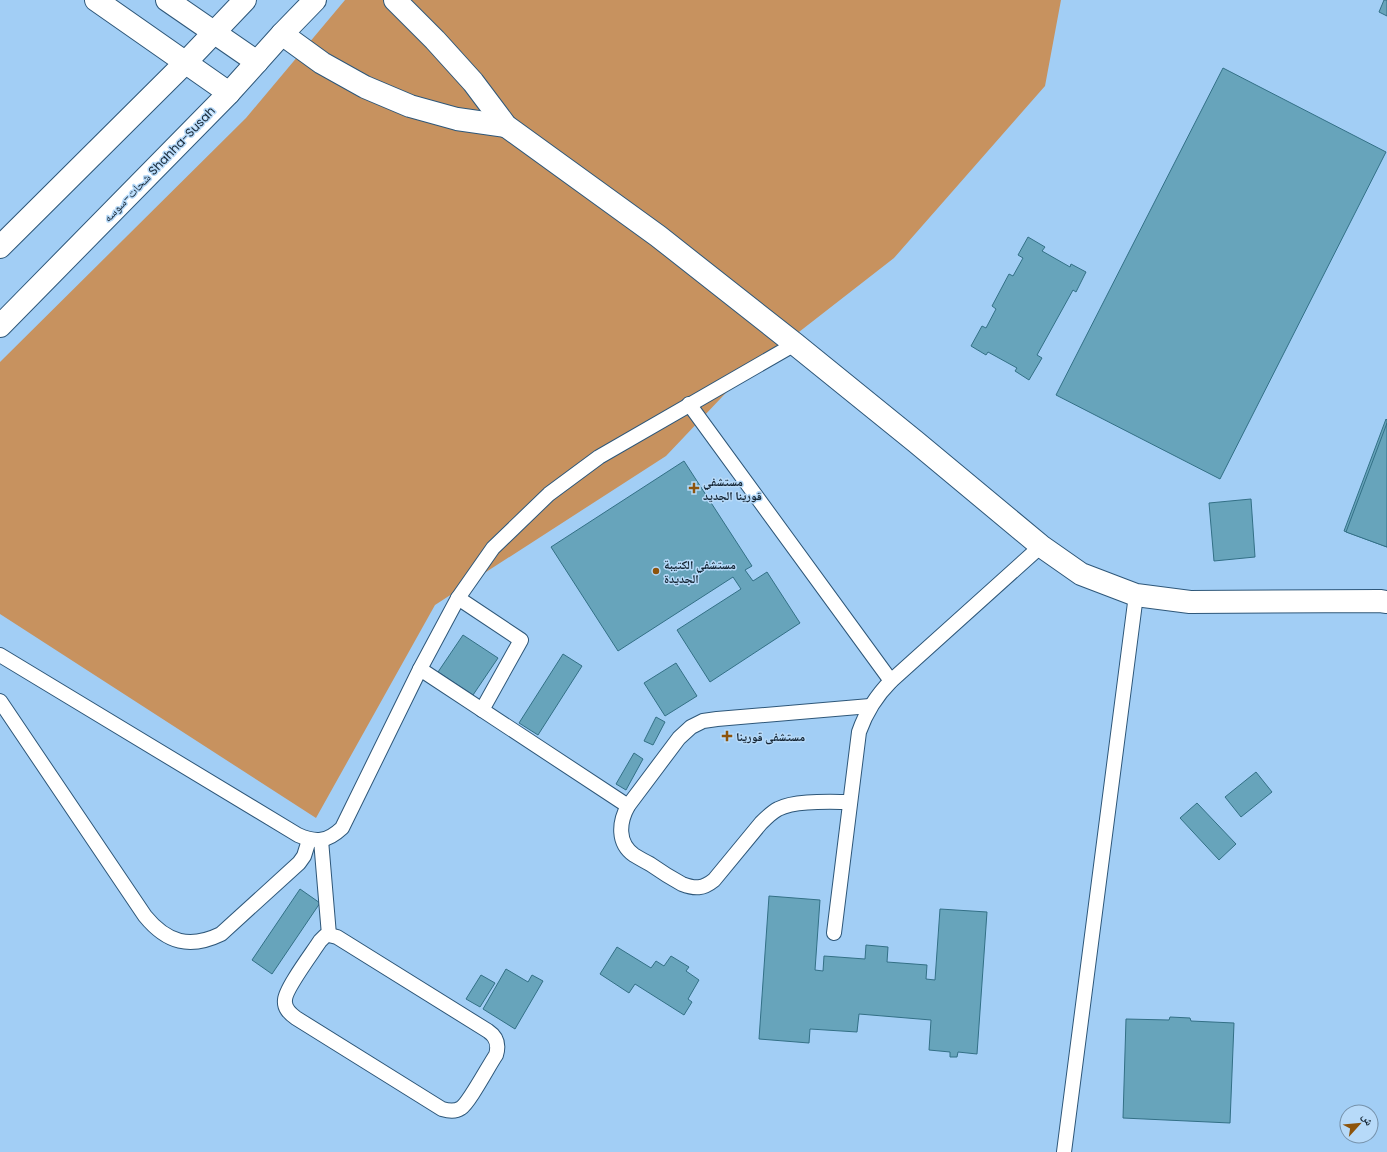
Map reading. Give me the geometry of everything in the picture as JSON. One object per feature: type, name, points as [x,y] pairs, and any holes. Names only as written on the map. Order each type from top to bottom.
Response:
[{"type":"street","points":[[96,0],[229,93]]},
{"type":"street","points":[[0,247],[185,63],[245,0]]},
{"type":"street","name":"شحات-سوسه Shahha-Susah","points":[[0,326],[229,93],[315,0]]},
{"type":"street","points":[[395,0],[435,40],[473,82],[506,126],[658,236],[795,344],[1041,546],[1081,574],[1136,595],[1190,602],[1387,602]]},
{"type":"street","points":[[176,2],[214,32],[257,62]]},
{"type":"street","points":[[282,34],[328,66],[365,87],[410,106],[457,119],[506,126]]},
{"type":"lane","points":[[0,655],[298,835],[315,840],[333,836],[342,828],[420,669],[458,598],[493,548],[548,494],[599,457],[795,344]]},
{"type":"lane","points":[[689,404],[891,681]]},
{"type":"lane","points":[[834,933],[858,732],[863,719],[879,693],[891,681],[1041,546]]},
{"type":"lane","points":[[1064,1152],[1136,595]]},
{"type":"lane","points":[[458,598],[521,640],[482,710]]},
{"type":"lane","points":[[420,669],[628,806]]},
{"type":"lane","points":[[0,701],[145,916],[153,926],[174,940],[198,942],[210,940],[221,934],[299,863],[315,840]]},
{"type":"lane","points":[[850,802],[799,804],[779,808],[761,823],[714,880],[707,886],[699,888],[690,888],[682,884],[632,854],[626,846],[620,826],[628,806],[679,738],[691,727],[703,721],[870,706]]},
{"type":"lane","points":[[315,840],[329,935]]},
{"type":"lane","points":[[329,935],[337,936],[482,1027],[496,1039],[498,1049],[496,1055],[466,1102],[459,1109],[448,1111],[442,1109],[296,1018],[287,1010],[285,1005],[286,993],[320,941],[325,936],[329,935]]},
{"type":"shaded area","points":[[345,0],[1061,0],[1045,86],[894,258],[740,378],[666,456],[435,605],[316,818],[0,614],[0,362],[246,118]]},
{"type":"building","points":[[1384,0],[1387,0],[1387,16],[1379,12]]},
{"type":"building","points":[[1223,68],[1386,152],[1220,479],[1056,395]]},
{"type":"building","points":[[1028,237],[1045,247],[1042,251],[1070,267],[1071,264],[1086,272],[1076,292],[1073,290],[1037,355],[1042,358],[1029,380],[1015,371],[1017,368],[988,352],[986,355],[971,346],[982,326],[986,328],[996,309],[992,306],[1009,274],[1013,276],[1023,258],[1018,255]]},
{"type":"building","points":[[1386,419],[1387,420],[1387,547],[1344,531]]},
{"type":"building","points":[[1387,423],[1387,547],[1346,532]]},
{"type":"building","name":"مستشفي الكتيبة الجديدة","points":[[684,461],[752,566],[745,570],[753,581],[767,572],[800,623],[710,682],[677,630],[741,589],[733,577],[618,651],[551,547]]},
{"type":"building","points":[[1251,499],[1255,557],[1214,561],[1209,503]]},
{"type":"building","points":[[463,635],[498,658],[473,695],[438,672]]},
{"type":"building","points":[[563,654],[582,666],[538,735],[519,723]]},
{"type":"building","points":[[676,663],[697,696],[665,716],[644,683]]},
{"type":"building","points":[[656,717],[665,722],[653,745],[644,741]]},
{"type":"building","points":[[634,753],[643,759],[626,790],[616,784]]},
{"type":"building","points":[[1256,772],[1272,792],[1241,817],[1225,797]]},
{"type":"building","points":[[1197,803],[1236,844],[1219,860],[1180,818]]},
{"type":"building","points":[[300,889],[320,903],[272,974],[252,960]]},
{"type":"building","points":[[769,896],[820,900],[815,970],[823,971],[824,956],[865,959],[866,945],[888,947],[887,962],[927,965],[926,979],[935,980],[940,909],[987,912],[977,1054],[958,1052],[957,1057],[950,1057],[950,1052],[929,1050],[931,1020],[859,1014],[857,1032],[810,1029],[809,1043],[759,1039]]},
{"type":"building","points":[[617,947],[651,968],[656,961],[664,966],[671,956],[689,967],[686,971],[699,980],[688,999],[692,1002],[684,1015],[635,984],[629,993],[600,974]]},
{"type":"building","points":[[506,969],[528,982],[532,975],[543,981],[515,1029],[483,1009]]},
{"type":"building","points":[[481,975],[495,983],[480,1007],[466,999]]},
{"type":"building","points":[[1170,1017],[1190,1018],[1191,1021],[1234,1023],[1230,1123],[1123,1118],[1126,1019],[1169,1020]]},
{"type":"place","name":"مستشفي قورينا الجديد","points":[[694,488]]},
{"type":"place","name":"مستشفي الكتيبة الجديدة","points":[[656,571]]},
{"type":"place","name":"مستشفى قورينا","points":[[727,736]]}]
